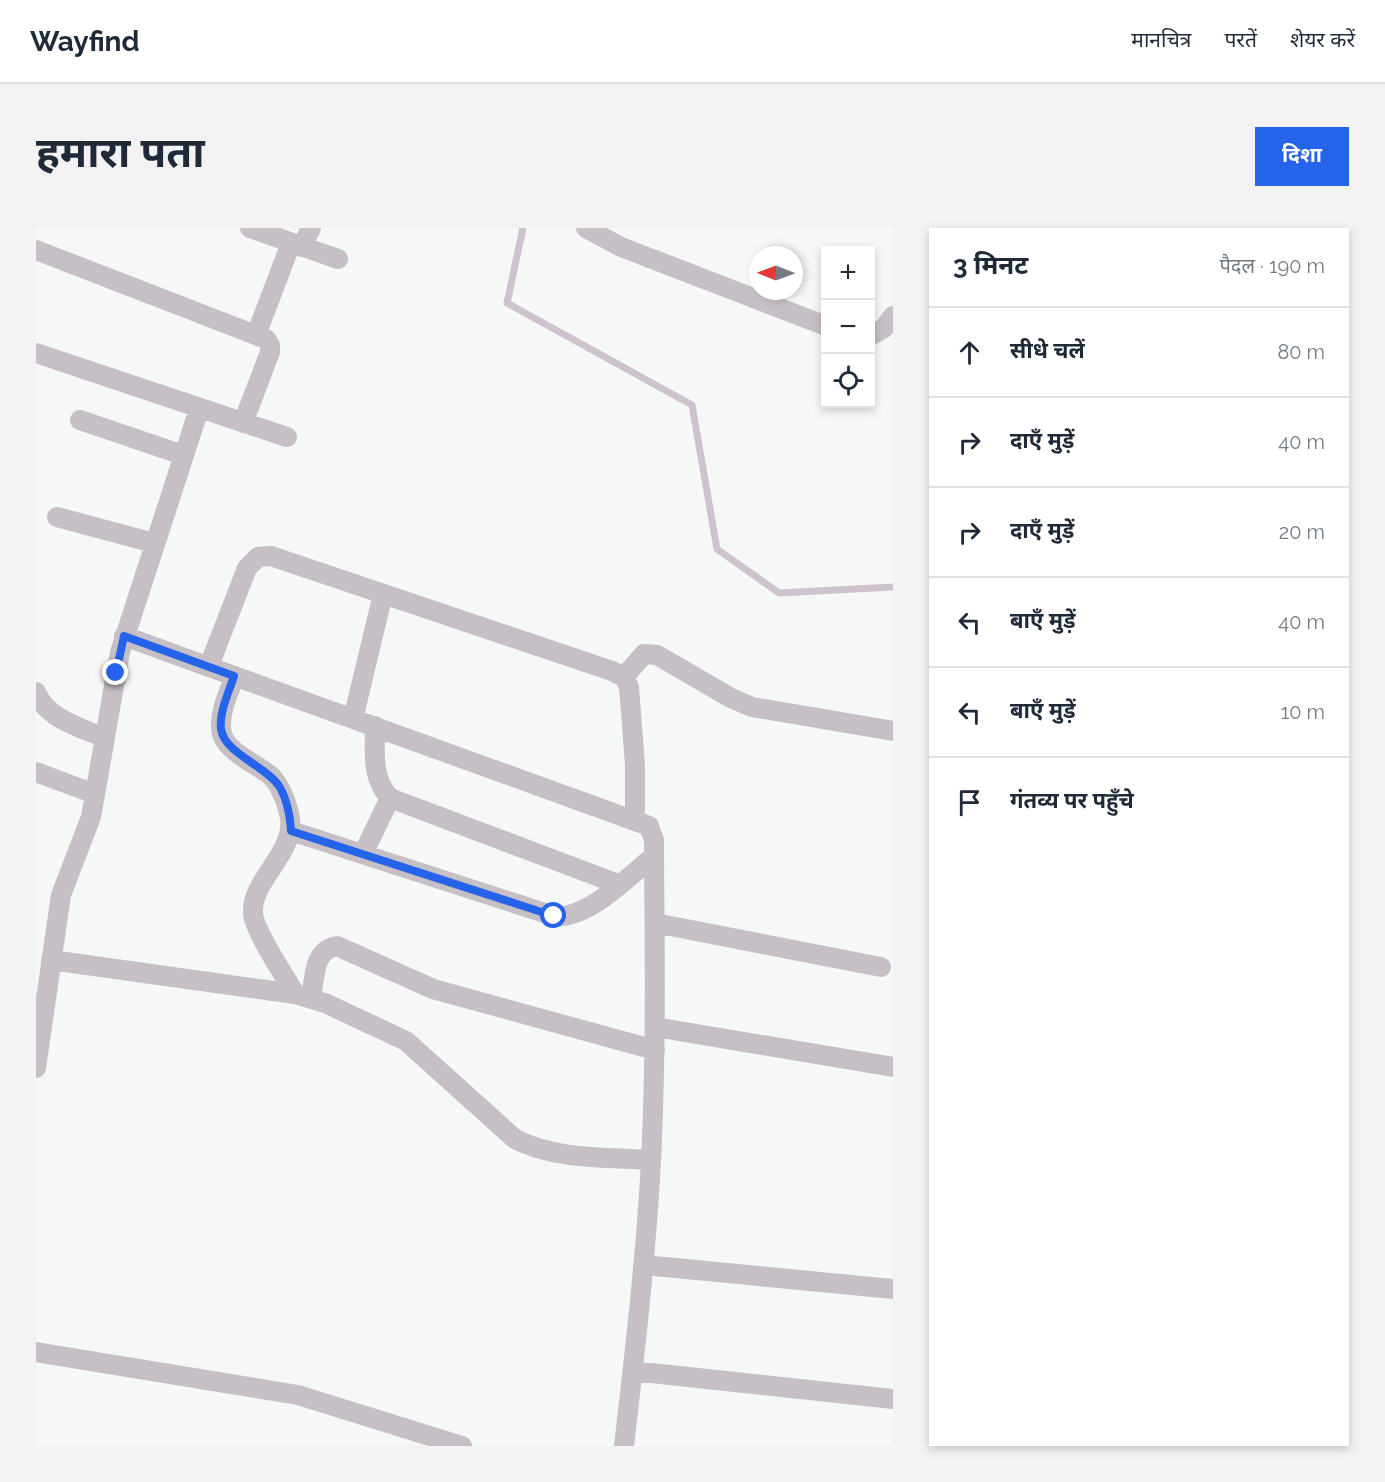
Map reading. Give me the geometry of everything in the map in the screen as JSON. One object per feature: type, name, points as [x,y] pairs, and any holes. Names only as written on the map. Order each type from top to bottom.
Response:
[{"type":"street","points":[[250,228],[338,259]]},
{"type":"street","points":[[256,335],[296,245],[311,228]]},
{"type":"street","points":[[586,228],[621,247],[821,324]]},
{"type":"street","points":[[36,250],[256,335],[270,345],[270,352],[243,423]]},
{"type":"street","points":[[875,333],[884,328],[893,316]]},
{"type":"street","points":[[36,352],[287,437]]},
{"type":"street","points":[[37,1059],[61,895],[86,834],[124,636],[199,409]]},
{"type":"street","points":[[80,420],[183,455]]},
{"type":"street","points":[[57,517],[154,543]]},
{"type":"street","points":[[208,666],[247,568],[258,557],[271,556],[612,670],[624,677],[629,687],[635,754],[635,820]]},
{"type":"street","points":[[353,719],[383,594]]},
{"type":"street","points":[[124,636],[650,826],[654,840],[655,923],[655,1050],[651,1160],[644,1265],[624,1446]]},
{"type":"street","points":[[624,677],[644,654],[657,655],[731,698],[752,707],[893,731]]},
{"type":"street","points":[[234,676],[221,716],[221,732],[230,746],[271,776],[280,788],[290,815],[291,831],[254,901],[253,915],[257,927],[303,996]]},
{"type":"street","points":[[36,692],[42,706],[56,716],[105,738]]},
{"type":"street","points":[[375,726],[376,776],[380,788],[390,798],[618,884]]},
{"type":"street","points":[[36,772],[95,794]]},
{"type":"street","points":[[363,854],[390,798]]},
{"type":"street","points":[[291,831],[566,918],[581,913],[654,856]]},
{"type":"street","points":[[655,923],[881,967]]},
{"type":"street","points":[[303,996],[320,954],[327,948],[337,946],[433,989],[655,1050]]},
{"type":"street","points":[[51,960],[303,996],[406,1041],[515,1139],[534,1149],[555,1154],[651,1160]]},
{"type":"street","points":[[655,1027],[893,1067]]},
{"type":"street","points":[[644,1265],[893,1289]]},
{"type":"street","points":[[36,1352],[298,1395],[462,1446]]},
{"type":"street","points":[[633,1371],[893,1399]]},
{"type":"waterway","points":[[523,228],[507,303],[692,405],[717,549],[779,593],[893,587]]},
{"type":"route","points":[[116,673],[124,636],[234,676],[221,716],[221,732],[230,746],[271,776],[280,788],[290,815],[291,831],[554,916]]}]
